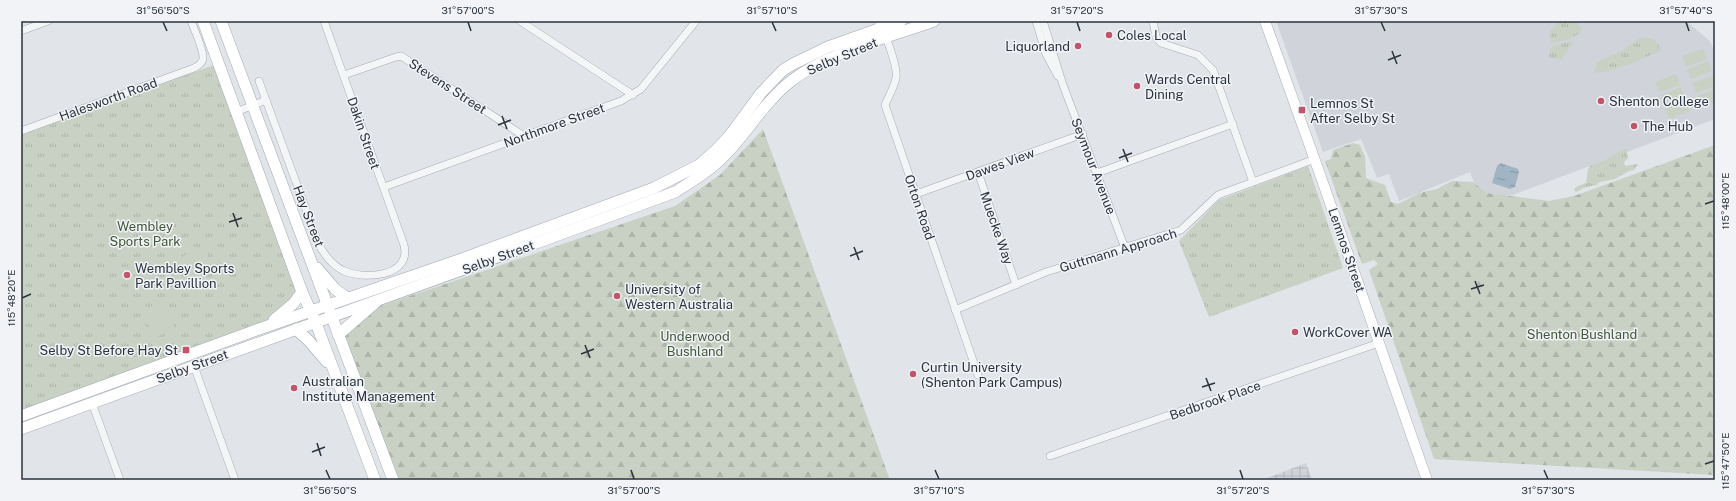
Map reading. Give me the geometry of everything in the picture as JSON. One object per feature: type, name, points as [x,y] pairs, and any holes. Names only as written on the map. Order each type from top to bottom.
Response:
[{"type":"main road","points":[[203,21],[302,292],[316,322],[375,480]]},
{"type":"main road","name":"Hay Street","points":[[222,21],[393,480]]},
{"type":"main road","name":"Selby Street","points":[[560,229],[654,188],[699,165],[730,135],[770,81],[793,64],[828,47],[901,21]]},
{"type":"main road","name":"Selby Street","points":[[21,429],[332,317],[380,299],[444,271],[560,229],[675,192],[698,178],[722,158],[765,105],[778,92],[801,74],[882,29],[934,21]]},
{"type":"main road","points":[[793,64],[801,74]]},
{"type":"main road","points":[[312,263],[335,289],[347,298]]},
{"type":"main road","name":"Selby Street","points":[[21,416],[311,310],[347,298],[444,271]]},
{"type":"main road","points":[[267,326],[293,304],[302,292]]},
{"type":"main road","points":[[338,335],[380,299]]},
{"type":"main road","points":[[296,329],[314,346],[335,372]]},
{"type":"street","points":[[21,31],[48,21]]},
{"type":"street","name":"Halesworth Road","points":[[21,130],[194,68],[200,64],[203,58],[190,21]]},
{"type":"street","name":"Dakin Street","points":[[324,21],[404,245]]},
{"type":"street","points":[[520,21],[634,95]]},
{"type":"street","name":"Seymour Avenue","points":[[1036,21],[1046,54],[1063,85]]},
{"type":"street","name":"Seymour Avenue","points":[[1043,21],[1063,85],[1083,134],[1124,248]]},
{"type":"street","points":[[1153,21],[1156,37],[1161,43],[1198,55],[1213,70],[1253,182]]},
{"type":"street","name":"Lemnos Street","points":[[1265,21],[1315,159],[1427,480]]},
{"type":"street","name":"Northmore Street","points":[[384,187],[634,95],[653,76],[694,22]]},
{"type":"street","name":"Orton Road","points":[[882,29],[896,73],[895,82],[885,105],[978,375]]},
{"type":"street","name":"Stevens Street","points":[[344,75],[402,56],[524,136]]},
{"type":"street","name":"Hay Street","points":[[259,81],[319,245],[329,260],[342,270],[351,273],[363,276],[380,275],[401,265],[405,260],[406,253],[404,245]]},
{"type":"street","points":[[236,112],[266,100]]},
{"type":"street","points":[[1097,173],[1233,124]]},
{"type":"street","name":"Dawes View","points":[[916,194],[1083,134]]},
{"type":"street","name":"Guttmann Approach","points":[[955,310],[1046,272],[1183,230],[1218,195],[1315,159]]},
{"type":"street","name":"Muecke Way","points":[[978,172],[1016,285]]},
{"type":"street","name":"Bedbrook Place","points":[[1050,456],[1379,343]]},
{"type":"street","points":[[194,366],[235,480]]},
{"type":"street","points":[[92,403],[120,480]]},
{"type":"shaded area","name":"Shenton College","points":[[1276,21],[1686,21],[1710,41],[1715,53],[1715,119],[1483,206],[1470,172],[1399,201],[1389,174],[1377,178],[1361,139],[1323,152]]},
{"type":"shaded area","points":[[1306,463],[1312,480],[1262,480]]},
{"type":"green space","points":[[1559,21],[1578,21],[1579,26],[1583,29],[1573,37],[1551,43],[1550,31]]},
{"type":"green space","points":[[1641,37],[1654,39],[1662,50],[1613,70],[1596,73],[1594,71],[1597,62],[1621,51]]},
{"type":"green space","points":[[1572,41],[1573,43],[1561,60],[1549,58],[1550,50],[1553,46]]},
{"type":"green space","points":[[1703,49],[1707,59],[1686,67],[1682,56]]},
{"type":"green space","points":[[1708,61],[1712,71],[1691,79],[1687,69]]},
{"type":"green space","name":"Wembley Sports Park","points":[[214,65],[297,292],[273,319],[21,412],[21,135]]},
{"type":"green space","points":[[1676,74],[1680,85],[1659,92],[1655,82]]},
{"type":"green space","points":[[1713,76],[1715,86],[1696,93],[1692,83]]},
{"type":"green space","points":[[1681,87],[1684,97],[1664,105],[1660,95]]},
{"type":"green space","points":[[1715,89],[1715,101],[1701,106],[1697,96]]},
{"type":"green space","points":[[1686,101],[1690,111],[1669,119],[1665,109]]},
{"type":"green space","name":"Underwood Bushland","points":[[763,129],[890,480],[399,480],[345,336],[349,329],[380,306],[675,206],[720,175]]},
{"type":"green space","name":"Shenton Bushland","points":[[1353,143],[1360,145],[1365,157],[1366,178],[1385,185],[1391,202],[1398,204],[1419,193],[1437,189],[1452,181],[1473,182],[1486,193],[1549,201],[1574,196],[1715,145],[1715,475],[1434,459],[1369,270],[1378,264],[1374,260],[1362,264],[1325,161],[1331,159],[1333,150]]},
{"type":"green space","points":[[1626,148],[1628,158],[1624,162],[1625,166],[1638,164],[1634,170],[1612,180],[1600,182],[1597,185],[1586,187],[1576,192],[1574,189],[1586,183],[1588,169],[1590,166],[1607,159]]},
{"type":"green space","points":[[1308,166],[1343,268],[1209,317],[1179,241],[1219,200]]},
{"type":"green space","points":[[205,248],[210,262],[188,270],[183,256]]},
{"type":"green space","points":[[164,301],[175,329],[154,338],[142,310]]},
{"type":"water","points":[[1501,163],[1518,169],[1519,172],[1515,187],[1510,189],[1492,183],[1497,166]]},
{"type":"place","name":"Coles Local","points":[[1109,35]]},
{"type":"place","name":"Liquorland","points":[[1078,46]]},
{"type":"place","name":"Wards Central Dining","points":[[1137,86]]},
{"type":"place","name":"Shenton College","points":[[1601,101]]},
{"type":"place","name":"Lemnos St After Selby St","points":[[1302,110]]},
{"type":"place","name":"The Hub","points":[[1634,126]]},
{"type":"place","name":"Wembley Sports Park Pavillion","points":[[127,275]]},
{"type":"place","name":"University of Western Australia","points":[[617,296]]},
{"type":"place","name":"WorkCover WA","points":[[1295,332]]},
{"type":"place","name":"Selby St Before Hay St","points":[[186,350]]},
{"type":"place","name":"Curtin University (Shenton Park Campus)","points":[[913,374]]},
{"type":"place","name":"Australian Institute Management","points":[[294,388]]}]
